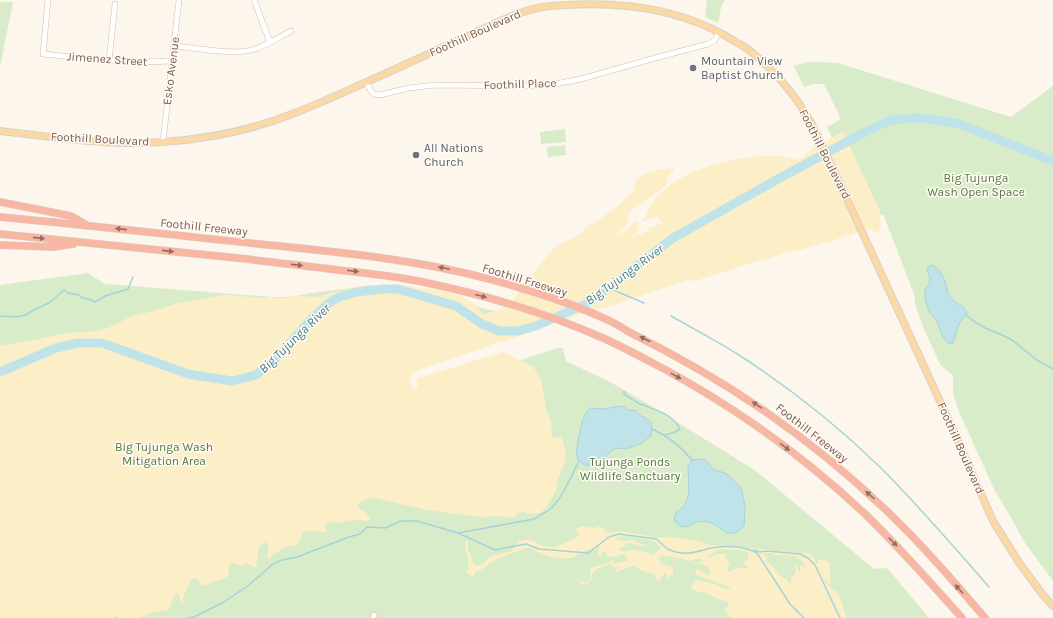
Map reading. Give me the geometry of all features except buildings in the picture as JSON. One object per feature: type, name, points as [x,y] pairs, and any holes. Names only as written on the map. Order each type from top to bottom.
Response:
[{"type":"highway","points":[[0,202],[71,216],[89,226]]},
{"type":"highway","name":"Foothill Freeway","points":[[0,216],[355,254],[410,262],[489,279],[571,306],[610,322],[662,348],[724,384],[778,420],[856,482],[893,516],[985,618]]},
{"type":"highway","points":[[0,234],[314,266],[401,278],[464,291],[545,315],[604,339],[641,357],[696,388],[751,422],[784,446],[833,486],[880,529],[909,558],[962,618]]},
{"type":"highway","points":[[0,245],[53,247],[82,242]]},
{"type":"main road","name":"Foothill Boulevard","points":[[0,131],[136,143],[163,142],[216,135],[292,115],[516,14],[541,7],[565,3],[603,1],[630,3],[674,13],[694,20],[719,32],[746,48],[778,78],[806,113],[869,246],[993,521],[1020,564],[1053,606]]},
{"type":"street","name":"Jimenez Street","points":[[48,0],[43,54],[109,61],[172,61]]},
{"type":"street","name":"Esko Avenue","points":[[163,142],[179,0]]},
{"type":"street","points":[[254,0],[270,42]]},
{"type":"street","points":[[109,61],[116,4]]},
{"type":"street","points":[[174,46],[236,52],[250,51],[291,31]]},
{"type":"street","name":"Foothill Place","points":[[366,82],[374,94],[380,95],[409,88],[434,86],[550,85],[581,79],[708,44],[715,40],[719,32]]},
{"type":"green space","points":[[707,0],[725,0],[721,8],[718,23],[705,17]]},
{"type":"green space","points":[[0,2],[13,2],[0,67]]},
{"type":"green space","name":"Big Tujunga Wash Open Space","points":[[807,62],[838,63],[1011,117],[1053,86],[1053,581],[1025,543],[995,491],[960,414],[953,394],[953,376],[941,366],[924,329],[916,308],[914,294],[883,214],[874,217],[867,215],[827,127],[841,119],[824,84],[813,84],[804,87],[794,66]]},
{"type":"green space","points":[[565,129],[566,142],[541,144],[540,132]]},
{"type":"green space","points":[[565,145],[566,155],[548,157],[547,147]]},
{"type":"green space","name":"Big Tujunga Wash Mitigation Area","points":[[88,273],[105,284],[272,297],[291,297],[374,285],[460,302],[519,318],[395,368],[406,404],[434,389],[557,348],[563,348],[566,361],[612,383],[756,471],[874,569],[887,568],[929,618],[0,618],[0,285]]},
{"type":"sand","name":"Big Tujunga Wash Mitigation Area","points":[[843,132],[880,211],[880,225],[878,234],[873,230],[867,229],[829,242],[760,260],[692,282],[691,279],[524,333],[524,335],[421,369],[410,376],[412,386],[416,389],[418,386],[416,381],[419,378],[503,352],[533,367],[539,375],[543,389],[546,409],[551,423],[552,436],[555,438],[562,437],[566,452],[565,462],[558,478],[556,490],[546,508],[540,513],[518,513],[511,518],[498,516],[480,517],[427,510],[370,498],[358,505],[359,508],[370,518],[368,521],[354,520],[339,523],[327,522],[326,532],[311,530],[302,533],[300,541],[296,545],[285,547],[268,560],[267,557],[269,546],[265,542],[261,544],[258,551],[256,567],[253,567],[247,563],[242,566],[231,563],[229,565],[228,576],[206,585],[202,585],[197,579],[191,579],[189,585],[187,586],[183,603],[180,601],[180,596],[177,593],[173,597],[168,610],[152,613],[139,618],[118,618],[115,615],[113,618],[0,618],[0,346],[67,333],[97,331],[108,328],[132,316],[178,303],[225,295],[261,298],[284,298],[299,296],[315,297],[360,286],[399,285],[438,290],[460,296],[475,304],[483,314],[491,312],[502,308],[512,301],[551,251],[581,233],[591,224],[617,207],[634,191],[636,181],[642,175],[664,169],[673,168],[674,170],[668,177],[666,186],[633,209],[629,214],[627,225],[614,237],[624,232],[636,222],[638,222],[639,229],[632,236],[641,234],[649,228],[663,223],[657,217],[643,222],[643,220],[652,203],[659,194],[684,176],[717,164],[744,158],[779,156],[800,160],[812,148]]},
{"type":"sand","points":[[581,526],[596,528],[599,526],[608,533],[619,531],[657,538],[671,537],[699,541],[710,545],[811,554],[817,564],[819,563],[818,560],[829,562],[831,582],[829,584],[823,577],[828,585],[837,592],[846,618],[735,618],[728,616],[725,609],[729,605],[728,602],[707,593],[692,589],[691,586],[694,581],[703,581],[730,589],[729,587],[696,575],[695,572],[698,569],[710,575],[710,571],[707,566],[702,564],[692,564],[704,561],[699,558],[690,561],[660,555],[659,557],[661,564],[668,565],[666,567],[673,566],[673,575],[667,578],[666,573],[659,581],[657,581],[655,574],[642,571],[633,565],[618,572],[615,571],[619,566],[612,568],[611,564],[596,570],[589,582],[586,585],[583,585],[576,580],[586,583],[588,582],[591,568],[609,563],[613,559],[613,563],[627,561],[627,557],[623,554],[614,557],[609,556],[608,559],[606,552],[603,552],[600,556],[597,554],[600,546],[584,551],[572,558],[555,558],[543,555],[530,547],[499,558],[475,572],[474,577],[465,571],[470,568],[467,566],[469,560],[465,548],[466,540],[468,540],[468,551],[472,557],[473,564],[479,566],[495,555],[510,552],[520,541],[529,540],[543,546],[555,547],[580,535],[576,529]],"holes":[[[626,536],[652,540],[661,548],[652,555],[646,552],[634,550],[621,551],[620,548],[627,543],[648,546],[634,540],[626,541],[615,539],[616,537]],[[716,550],[741,550],[749,553],[748,558],[744,563],[748,568],[738,568],[728,572],[727,568],[730,563],[725,558],[726,554],[718,554],[708,558],[709,555],[714,553]],[[769,553],[794,556],[800,559],[806,567],[800,566],[799,572],[796,565],[796,573],[791,577],[790,583],[781,577],[773,566],[766,561],[768,558],[765,557],[764,554]]]},
{"type":"water","points":[[932,265],[938,269],[942,275],[950,297],[964,308],[967,313],[959,324],[953,343],[950,344],[942,336],[938,323],[930,313],[926,302],[925,290],[930,280],[927,269]]},
{"type":"water","points":[[620,406],[628,410],[635,410],[639,415],[652,423],[651,436],[642,443],[626,449],[617,448],[612,450],[606,457],[596,464],[586,466],[581,463],[577,457],[577,445],[585,415],[590,408],[604,409]]},
{"type":"water","points":[[704,459],[713,469],[727,474],[741,488],[745,506],[744,526],[735,533],[726,533],[705,521],[696,522],[689,526],[682,527],[678,525],[674,519],[676,512],[684,507],[689,494],[688,467],[692,460]]},
{"type":"waterway","name":"Big Tujunga River","points":[[0,372],[56,348],[78,343],[102,343],[188,374],[232,381],[256,375],[278,357],[313,317],[330,302],[339,297],[357,292],[382,289],[398,289],[456,306],[482,324],[499,331],[518,331],[536,326],[588,303],[673,238],[778,179],[865,132],[891,120],[919,118],[957,123],[1053,161]]},
{"type":"waterway","points":[[0,316],[16,317],[26,315],[49,303],[64,290],[68,293],[79,295],[82,298],[95,302],[105,296],[128,289],[133,277]]},
{"type":"waterway","points":[[609,288],[644,303]]},
{"type":"waterway","points":[[966,315],[985,328],[1012,340],[1037,360],[1053,369]]},
{"type":"waterway","points":[[671,316],[739,355],[795,394],[831,422],[865,452],[895,482],[989,587]]},
{"type":"waterway","points":[[624,391],[624,394],[638,403],[668,416],[680,429],[673,433],[664,435]]},
{"type":"waterway","points":[[652,429],[674,442],[692,460]]},
{"type":"waterway","points":[[458,533],[534,519],[550,509],[559,499],[579,461]]},
{"type":"waterway","points":[[188,618],[194,617],[224,602],[249,585],[273,564],[282,560],[297,557],[360,534],[367,527],[385,528],[401,521],[417,521],[458,533],[495,550],[526,544],[539,549],[588,553],[609,537],[619,534],[656,539],[668,549],[681,553],[722,547],[746,549],[757,553],[790,604],[804,618]]},
{"type":"waterway","points":[[754,550],[760,552],[767,551],[800,554],[808,558],[815,565],[840,618]]},
{"type":"place","name":"Mountain View Baptist Church","points":[[693,68]]},
{"type":"place","name":"All Nations Church","points":[[416,155]]},
{"type":"park label","name":"Tujunga Ponds Wildlife Sanctuary","points":[[630,469]]}]
